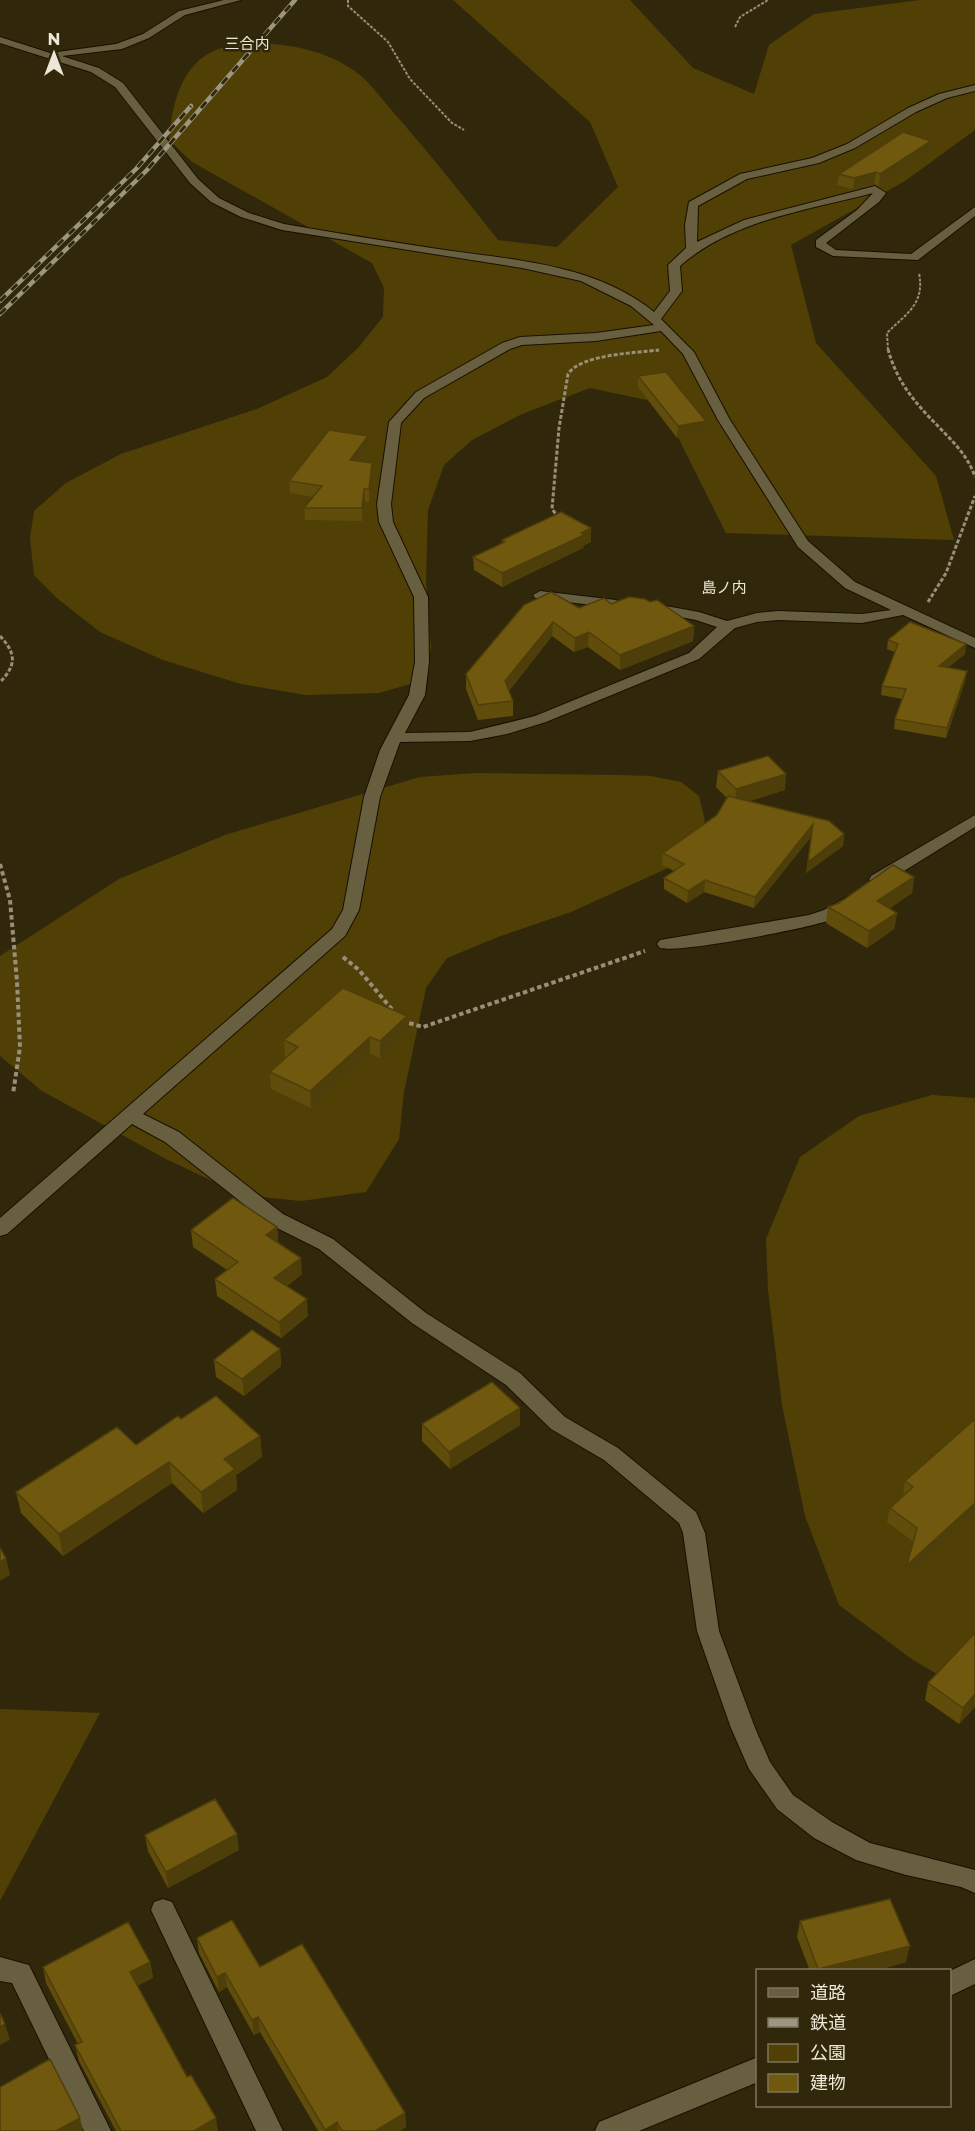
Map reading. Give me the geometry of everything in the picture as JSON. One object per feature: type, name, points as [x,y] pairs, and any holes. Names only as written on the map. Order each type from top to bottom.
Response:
[{"type":"street","points":[[49,55],[118,48],[146,36],[183,13],[236,0]]},
{"type":"street","points":[[0,40],[95,70],[119,86],[141,111],[149,126],[194,182],[216,200],[245,215],[282,227],[585,278],[627,298],[660,323],[683,346],[747,458],[803,544],[850,585],[975,644]]},
{"type":"street","points":[[692,249],[693,204],[715,190],[744,176],[815,160],[851,146],[912,110],[943,96],[975,88]]},
{"type":"street","points":[[660,323],[676,291],[674,265],[692,249],[748,222],[875,189],[880,194],[874,203],[863,208],[820,242],[822,248],[833,253],[914,258],[975,210]]},
{"type":"street","points":[[0,1229],[132,1116],[339,932],[351,910],[372,797],[388,750],[417,695],[422,662],[421,597],[386,522],[384,504],[395,422],[420,395],[506,345],[520,341],[596,337],[660,323]]},
{"type":"street","points":[[540,595],[669,610],[699,616],[729,626]]},
{"type":"street","points":[[395,737],[438,738],[478,735],[518,727],[555,715],[696,655],[729,626],[760,616],[872,618],[908,614]]},
{"type":"street","points":[[666,944],[812,920],[830,914],[975,820]]},
{"type":"street","points":[[132,1116],[172,1137],[276,1220],[326,1244],[419,1318],[513,1379],[558,1423],[611,1454],[688,1518],[694,1533],[708,1631],[743,1728],[761,1769],[785,1802],[824,1830],[865,1852],[965,1877],[975,1882]]},
{"type":"street","points":[[163,1910],[270,2131]]},
{"type":"street","points":[[0,1969],[20,1973],[98,2131]]},
{"type":"street","points":[[951,1983],[975,1971]]},
{"type":"street","points":[[608,2131],[756,2070]]},
{"type":"path","points":[[348,0],[348,6],[354,13],[388,42],[410,79],[452,123],[464,130]]},
{"type":"path","points":[[735,27],[740,17],[768,0]]},
{"type":"path","points":[[914,258],[923,286],[914,307],[887,333],[891,365],[906,393],[967,456],[975,477]]},
{"type":"path","points":[[566,522],[552,509],[563,389],[570,371],[574,366],[603,358],[683,346]]},
{"type":"path","points":[[908,614],[921,612],[945,573],[975,496]]},
{"type":"path","points":[[0,636],[13,650],[14,660],[8,675],[0,682]]},
{"type":"path","points":[[0,864],[6,876],[10,900],[17,981],[20,1047],[13,1094]]},
{"type":"path","points":[[322,946],[341,955],[359,970],[401,1020],[412,1026],[423,1027],[666,944]]},
{"type":"green space","points":[[453,0],[630,0],[693,68],[754,94],[769,45],[814,14],[920,0],[975,0],[975,130],[905,181],[791,245],[816,343],[936,476],[954,540],[726,533],[661,403],[590,388],[522,414],[472,440],[444,465],[428,510],[426,580],[431,648],[424,680],[379,693],[306,695],[241,684],[163,660],[100,632],[58,599],[34,575],[30,538],[34,511],[66,483],[121,454],[257,409],[327,377],[358,348],[383,317],[384,288],[372,263],[192,162],[169,140],[173,111],[182,83],[199,60],[211,52],[243,44],[278,45],[314,51],[346,65],[374,89],[498,240],[557,247],[618,187],[590,122]]},
{"type":"green space","points":[[476,773],[651,776],[681,782],[699,796],[705,821],[679,863],[571,912],[498,937],[447,958],[426,988],[404,1092],[399,1139],[366,1192],[301,1201],[242,1195],[166,1159],[42,1091],[0,1056],[0,956],[119,879],[225,835],[420,777]]},
{"type":"green space","points":[[932,1095],[975,1098],[975,1696],[913,1660],[839,1605],[805,1516],[782,1405],[768,1290],[766,1239],[800,1157],[859,1116]]},
{"type":"green space","points":[[0,1709],[100,1713],[0,1901]]},
{"type":"building","points":[[903,132],[931,141],[880,174],[876,172],[854,178],[839,174]]},
{"type":"building","points":[[666,372],[706,421],[678,426],[638,376]]},
{"type":"building","points":[[329,430],[368,436],[350,460],[372,463],[369,489],[364,489],[362,508],[304,508],[322,486],[289,481]]},
{"type":"building","points":[[561,512],[591,528],[581,533],[584,535],[502,573],[473,557],[505,542],[502,540]]},
{"type":"building","points":[[551,592],[579,608],[604,598],[611,604],[629,597],[650,602],[657,600],[694,626],[620,655],[589,632],[575,638],[553,622],[505,681],[513,701],[478,705],[466,674],[524,605]]},
{"type":"building","points":[[910,622],[966,644],[939,666],[967,671],[947,728],[895,719],[906,689],[882,686],[898,644],[888,640]]},
{"type":"building","points":[[768,756],[786,774],[736,789],[718,771]]},
{"type":"building","points":[[728,796],[829,821],[844,834],[808,862],[813,824],[755,897],[705,880],[688,891],[664,878],[684,864],[663,853],[717,815]]},
{"type":"building","points":[[893,865],[914,877],[877,901],[897,913],[869,931],[828,907],[839,903]]},
{"type":"building","points":[[343,988],[407,1016],[380,1041],[370,1037],[310,1091],[270,1072],[298,1047],[284,1040]]},
{"type":"building","points":[[233,1198],[277,1227],[266,1235],[301,1258],[274,1278],[307,1299],[279,1322],[215,1279],[238,1262],[191,1230]]},
{"type":"building","points":[[252,1330],[280,1349],[242,1379],[214,1360]]},
{"type":"building","points":[[492,1382],[520,1408],[449,1452],[422,1424]]},
{"type":"building","points":[[216,1396],[260,1436],[224,1459],[235,1469],[201,1492],[169,1462],[59,1534],[16,1492],[117,1427],[136,1445],[178,1416],[181,1419]]},
{"type":"building","points":[[975,1419],[975,1503],[907,1565],[917,1528],[890,1508],[913,1487],[905,1481]]},
{"type":"building","points":[[0,1548],[6,1558],[0,1562]]},
{"type":"building","points":[[975,1633],[975,1694],[963,1708],[928,1683]]},
{"type":"building","points":[[215,1799],[237,1834],[166,1872],[145,1835]]},
{"type":"building","points":[[890,1899],[910,1946],[818,1969],[800,1921]]},
{"type":"building","points":[[232,1920],[260,1967],[302,1944],[405,2113],[375,2131],[342,2131],[337,2122],[325,2130],[258,2017],[252,2020],[225,1973],[217,1977],[197,1938]]},
{"type":"building","points":[[128,1922],[150,1962],[130,1972],[187,2077],[191,2075],[216,2118],[194,2131],[121,2131],[75,2045],[82,2042],[43,1967]]},
{"type":"building","points":[[0,2013],[5,2024],[0,2027]]},
{"type":"building","points":[[50,2059],[80,2118],[56,2131],[0,2131],[0,2087]]},
{"type":"railway","points":[[0,314],[147,170],[295,0]]},
{"type":"railway","points":[[0,301],[136,169],[191,106]]},
{"type":"district","name":"三合内","points":[[247,44]]},
{"type":"district","name":"島ノ内","points":[[724,588]]}]
